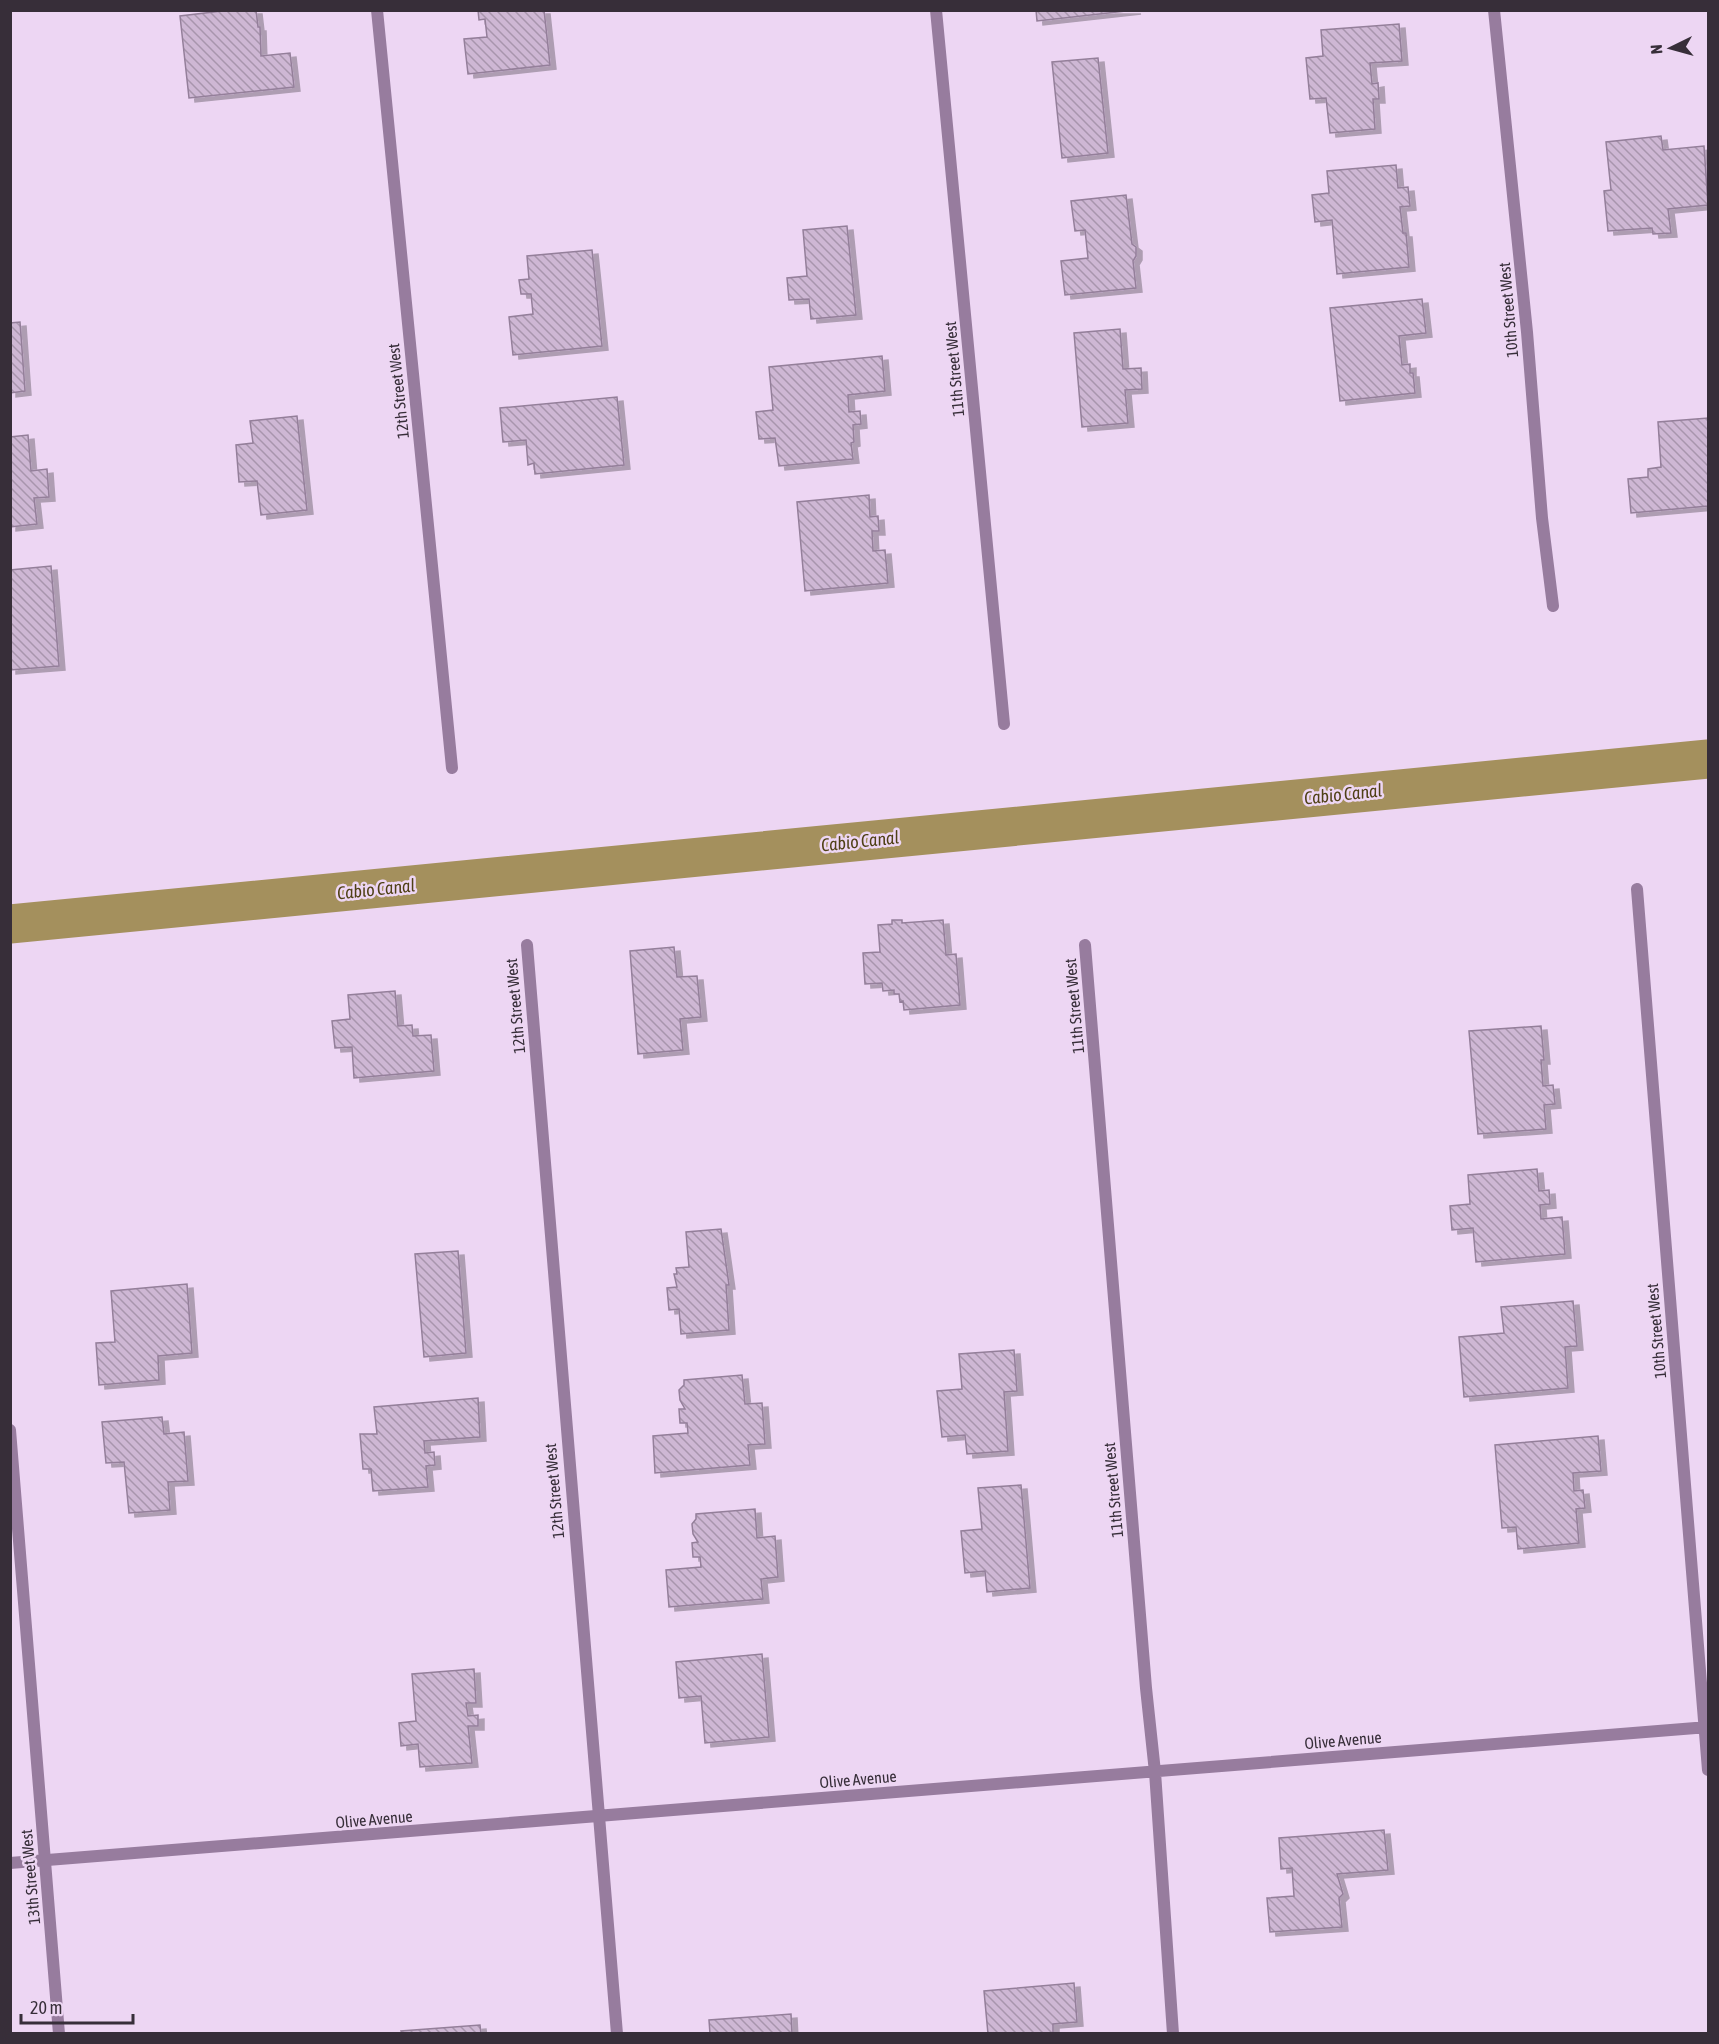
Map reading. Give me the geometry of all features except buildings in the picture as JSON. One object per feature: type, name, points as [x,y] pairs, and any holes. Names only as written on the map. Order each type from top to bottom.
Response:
[{"type":"street","name":"12th Street West","points":[[377,10],[452,768]]},
{"type":"street","name":"11th Street West","points":[[936,10],[1004,724]]},
{"type":"street","name":"10th Street West","points":[[1494,10],[1527,332],[1542,518],[1553,606]]},
{"type":"street","name":"10th Street West","points":[[1637,889],[1707,1727],[1708,1770]]},
{"type":"street","name":"12th Street West","points":[[527,945],[617,2034]]},
{"type":"street","name":"11th Street West","points":[[1085,945],[1146,1688],[1155,1772],[1173,2034]]},
{"type":"street","name":"13th Street West","points":[[10,1430],[59,2034]]},
{"type":"street","name":"Olive Avenue","points":[[10,1863],[1707,1727]]},
{"type":"waterway","name":"Cabio Canal","points":[[10,924],[1708,759]]}]
